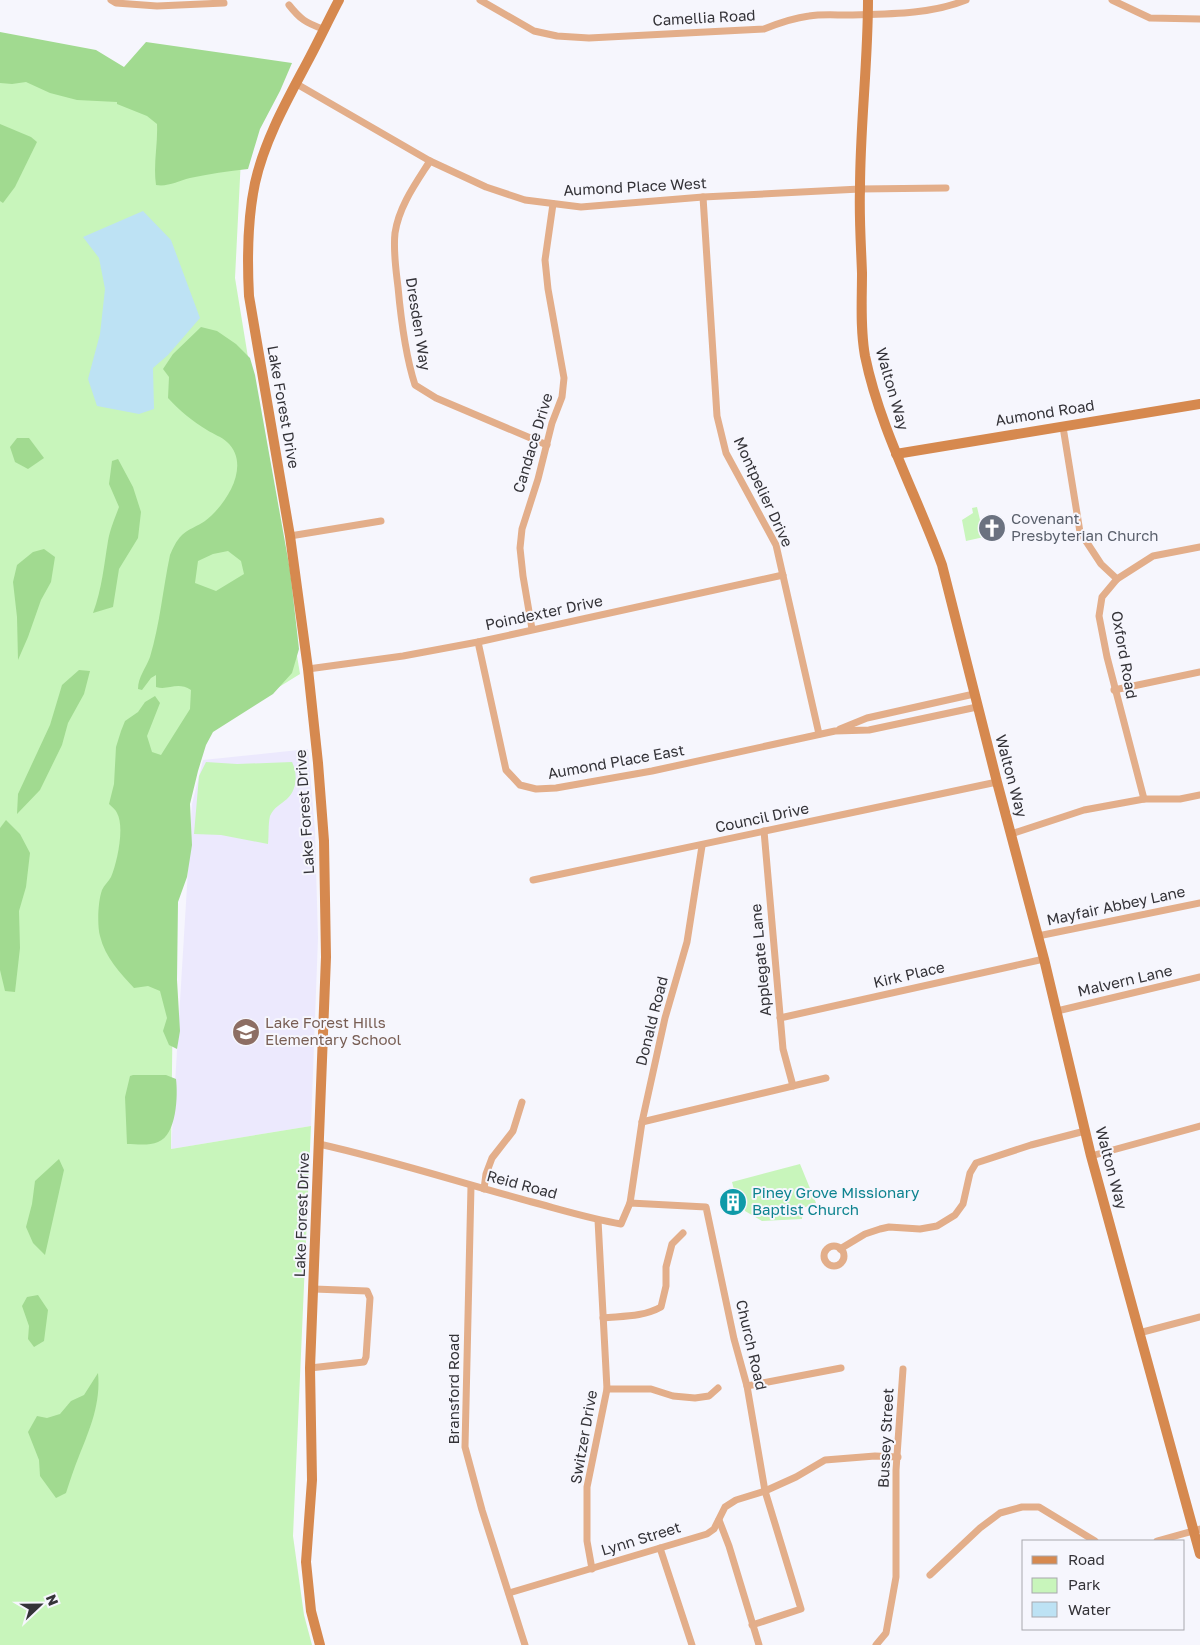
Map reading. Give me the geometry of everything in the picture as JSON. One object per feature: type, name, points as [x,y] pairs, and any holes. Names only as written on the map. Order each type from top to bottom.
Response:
[{"type":"street","points":[[111,0],[116,3],[157,6],[224,3]]},
{"type":"street","name":"Lake Forest Drive","points":[[321,1644],[311,1611],[306,1562],[312,1480],[310,1368],[326,957],[326,902],[321,797],[308,669],[290,536],[250,296],[247,256],[250,215],[256,181],[268,143],[295,83],[339,0]]},
{"type":"street","name":"Camellia Road","points":[[480,0],[534,31],[571,37],[764,29],[786,20],[810,16],[929,10],[951,6],[966,0]]},
{"type":"street","name":"Walton Way","points":[[868,0],[860,189],[861,316],[865,355],[875,393],[896,454],[930,532],[942,566],[1044,959],[1091,1156],[1139,1333],[1197,1530],[1200,1554]]},
{"type":"street","points":[[1112,0],[1150,18],[1200,21]]},
{"type":"street","points":[[290,4],[299,18],[323,29]]},
{"type":"street","name":"Aumond Place West","points":[[295,83],[430,161],[486,187],[525,200],[581,207],[860,189],[946,188]]},
{"type":"street","name":"Dresden Way","points":[[430,161],[406,199],[395,233],[395,263],[399,302],[405,346],[415,385],[436,398],[547,445]]},
{"type":"street","name":"Montpelier Drive","points":[[703,198],[717,416],[726,453],[776,545],[819,734]]},
{"type":"street","name":"Candace Drive","points":[[532,629],[522,576],[520,548],[522,528],[552,423],[562,396],[564,378],[548,290],[545,260],[553,204]]},
{"type":"street","name":"Aumond Road","points":[[896,454],[982,438],[1063,427],[1200,404]]},
{"type":"street","points":[[1063,427],[1080,532],[1101,564],[1118,579]]},
{"type":"street","points":[[290,536],[381,521]]},
{"type":"street","name":"Oxford Road","points":[[1144,798],[1114,690],[1099,616],[1102,597],[1118,579],[1153,556],[1200,547]]},
{"type":"street","name":"Poindexter Drive","points":[[308,669],[402,656],[478,642],[783,575]]},
{"type":"street","name":"Aumond Place East","points":[[478,642],[506,770],[520,785],[536,789],[587,784],[819,734],[835,731],[869,730],[978,707]]},
{"type":"street","points":[[1114,690],[1200,672]]},
{"type":"street","name":"Aumond Place East","points":[[835,731],[866,718],[974,694]]},
{"type":"street","name":"Council Drive","points":[[533,880],[631,858],[702,846],[764,831],[997,782]]},
{"type":"street","points":[[1011,834],[1084,810],[1144,798],[1180,799],[1200,794]]},
{"type":"street","name":"Applegate Lane","points":[[764,831],[783,1049],[793,1086]]},
{"type":"street","name":"Donald Road","points":[[630,1203],[642,1122],[665,1018],[688,942],[702,846]]},
{"type":"street","name":"Mayfair Abbey Lane","points":[[1038,936],[1200,903]]},
{"type":"street","name":"Kirk Place","points":[[780,1018],[1044,959]]},
{"type":"street","name":"Malvern Lane","points":[[1057,1011],[1200,977]]},
{"type":"street","points":[[642,1122],[826,1078]]},
{"type":"street","points":[[484,1189],[486,1174],[492,1158],[513,1131],[522,1102]]},
{"type":"street","points":[[1091,1156],[1200,1126]]},
{"type":"street","points":[[840,1249],[865,1234],[880,1228],[920,1229],[937,1226],[955,1215],[963,1204],[970,1173],[976,1163],[1031,1145],[1085,1131]]},
{"type":"street","name":"Reid Road","points":[[319,1144],[429,1172],[471,1186],[598,1220],[621,1224],[630,1203]]},
{"type":"street","name":"Bransford Road","points":[[471,1186],[465,1447],[482,1510],[524,1645]]},
{"type":"street","name":"Church Road","points":[[630,1203],[706,1207],[734,1338],[748,1386],[766,1491],[801,1609],[752,1625]]},
{"type":"street","name":"Switzer Drive","points":[[592,1569],[587,1541],[587,1486],[607,1389],[598,1220]]},
{"type":"street","points":[[603,1318],[642,1314],[661,1307],[666,1286],[666,1267],[672,1244],[683,1233]]},
{"type":"street","points":[[310,1368],[364,1362],[366,1357],[370,1298],[368,1290],[314,1289]]},
{"type":"street","points":[[1139,1333],[1200,1317]]},
{"type":"street","points":[[748,1386],[841,1368]]},
{"type":"street","name":"Bussey Street","points":[[876,1645],[886,1632],[896,1577],[896,1508],[903,1369]]},
{"type":"street","points":[[607,1389],[651,1389],[673,1396],[695,1398],[708,1396],[718,1388]]},
{"type":"street","name":"Lynn Street","points":[[509,1593],[707,1534],[714,1529],[725,1507],[736,1500],[766,1491],[796,1478],[824,1460],[875,1456],[898,1457]]},
{"type":"street","points":[[930,1575],[980,1528],[1000,1513],[1022,1507],[1039,1506],[1093,1540]]},
{"type":"street","points":[[718,1520],[729,1546],[759,1645]]},
{"type":"street","points":[[1161,1540],[1197,1530]]},
{"type":"street","points":[[660,1548],[692,1645]]},
{"type":"shaded area","name":"Lake Forest Hills Elementary School","points":[[308,749],[315,831],[318,938],[311,1126],[171,1149],[192,804],[203,760]]},
{"type":"green space","points":[[0,32],[96,50],[124,67],[146,42],[292,63],[260,129],[248,169],[156,185],[157,124],[147,116],[117,104],[117,102],[77,100],[50,93],[26,82],[0,83]]},
{"type":"green space","points":[[0,40],[243,118],[235,278],[300,674],[176,751],[171,1149],[311,1126],[293,1536],[304,1615],[312,1645],[0,1645]]},
{"type":"green space","points":[[0,124],[31,137],[37,142],[15,187],[3,203],[0,201]]},
{"type":"green space","points":[[201,327],[217,331],[236,344],[250,358],[255,375],[290,570],[299,649],[292,673],[273,694],[213,732],[206,745],[198,771],[190,804],[192,845],[187,877],[178,902],[177,980],[180,1031],[177,1049],[169,1045],[163,1031],[167,1018],[160,991],[148,986],[134,988],[123,976],[105,951],[100,936],[98,920],[101,895],[103,888],[111,877],[119,845],[119,819],[116,811],[109,804],[114,784],[116,747],[125,721],[138,712],[145,702],[155,696],[160,703],[147,736],[152,752],[161,755],[190,709],[191,690],[181,686],[156,687],[156,675],[151,678],[142,690],[138,689],[139,680],[150,657],[159,619],[170,555],[176,542],[182,535],[205,521],[221,505],[228,495],[237,473],[234,451],[227,442],[191,419],[168,398],[169,377],[163,369],[173,354]],"holes":[[[228,551],[241,561],[244,574],[216,591],[195,583],[198,561],[213,554]]]},
{"type":"green space","points":[[17,438],[29,438],[44,458],[28,469],[15,462],[10,447]]},
{"type":"green space","points":[[118,459],[133,487],[141,512],[138,538],[119,569],[113,607],[93,613],[101,586],[109,537],[119,507],[109,484],[112,461]]},
{"type":"green space","points":[[977,507],[984,537],[966,541],[962,520],[973,513],[972,508]]},
{"type":"green space","points":[[44,549],[55,557],[51,582],[41,600],[18,660],[17,617],[13,582],[17,565],[33,552]]},
{"type":"green space","points":[[79,670],[90,671],[84,694],[68,723],[62,745],[40,790],[17,814],[18,794],[50,725],[62,685]]},
{"type":"green space","points":[[206,762],[237,764],[292,762],[296,777],[295,787],[287,799],[275,808],[270,816],[268,844],[221,835],[194,834],[199,776]]},
{"type":"green space","points":[[6,820],[20,834],[30,853],[26,887],[19,911],[20,948],[15,992],[5,991],[0,970],[0,828]]},
{"type":"green space","points":[[166,1075],[176,1079],[177,1095],[173,1123],[164,1138],[158,1142],[127,1144],[125,1097],[130,1076]]},
{"type":"green space","points":[[59,1159],[64,1170],[45,1255],[33,1243],[26,1227],[35,1181]]},
{"type":"green space","points":[[800,1164],[816,1203],[803,1208],[802,1219],[762,1221],[745,1211],[742,1197],[736,1197],[732,1182]]},
{"type":"green space","points":[[38,1295],[48,1310],[44,1341],[34,1347],[28,1339],[29,1326],[22,1306],[27,1297]]},
{"type":"green space","points":[[98,1373],[98,1395],[91,1426],[66,1493],[56,1498],[40,1476],[39,1460],[28,1432],[37,1416],[47,1418],[60,1414],[71,1401],[84,1395]]},
{"type":"water","points":[[143,211],[171,240],[200,318],[168,355],[153,368],[154,409],[139,414],[97,406],[88,379],[100,334],[105,289],[99,258],[83,237]]},
{"type":"place","name":"Covenant Presbyterian Church","points":[[992,528]]},
{"type":"place","name":"Lake Forest Hills Elementary School","points":[[246,1032]]},
{"type":"place","name":"Piney Grove Missionary Baptist Church","points":[[733,1202]]}]
